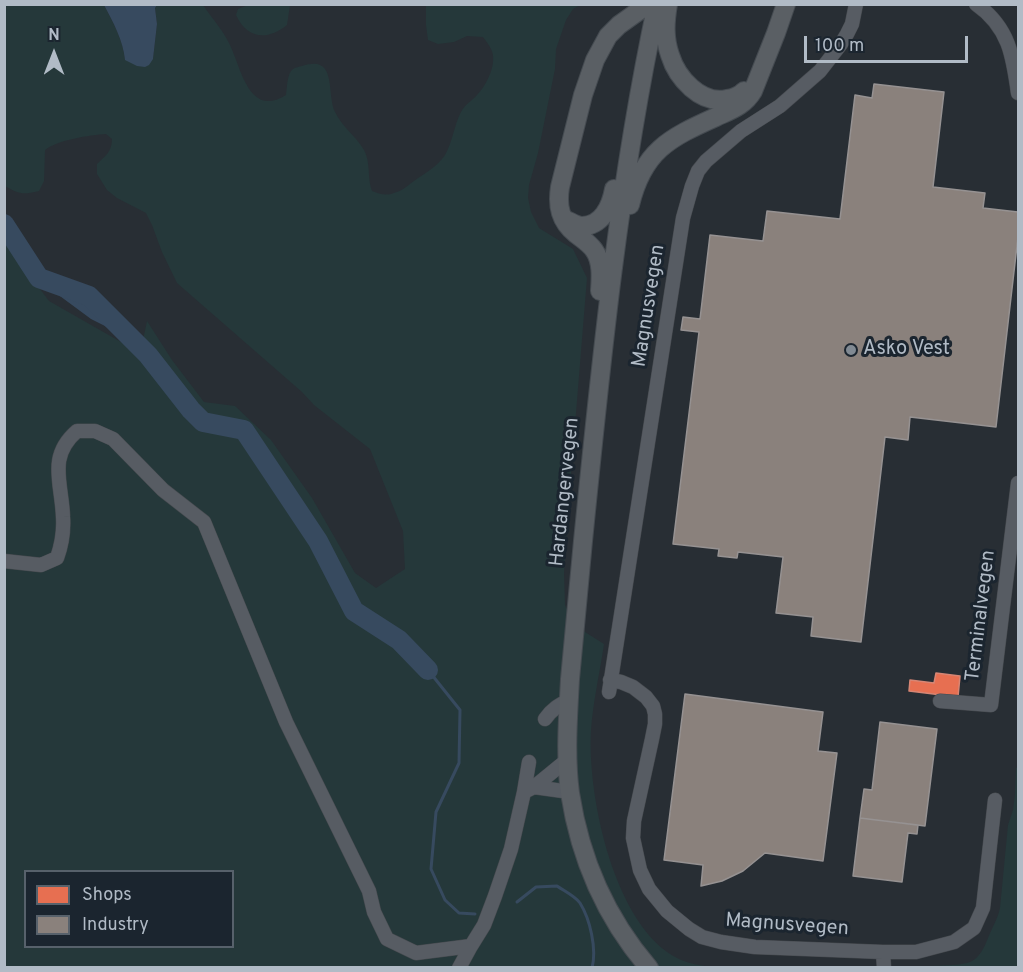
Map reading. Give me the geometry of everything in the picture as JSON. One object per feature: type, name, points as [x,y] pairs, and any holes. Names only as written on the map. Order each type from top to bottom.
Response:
[{"type":"main road","name":"Hardangervegen","points":[[649,968],[625,936],[596,886],[577,829],[567,760],[569,700],[592,450],[618,222],[644,66],[657,4]]},
{"type":"main road","points":[[668,4],[666,34],[670,55],[676,70],[692,88],[711,99],[726,100],[740,95],[756,80]]},
{"type":"main road","points":[[599,386],[613,339],[627,222],[639,175],[651,157],[669,140],[738,107],[748,99],[786,4]]},
{"type":"main road","points":[[592,450],[591,389],[601,274],[594,251],[587,242],[568,227],[564,219],[559,208],[560,187],[595,60],[608,36],[647,5]]},
{"type":"main road","points":[[564,219],[583,226],[599,220],[607,212],[612,197],[631,93],[644,66]]},
{"type":"lane","name":"Magnusvegen","points":[[856,4],[852,24],[847,34],[820,71],[780,106],[741,131],[706,161],[698,171],[683,218],[609,686],[621,682],[633,687],[646,697],[655,714],[652,739],[636,806],[633,838],[640,870],[649,889],[667,912],[702,937],[721,942],[772,948],[916,952],[954,942],[974,928],[983,908],[995,800]]},
{"type":"lane","points":[[976,4],[986,12],[1004,34],[1013,60],[1018,93]]},
{"type":"lane","points":[[4,561],[41,565],[57,558],[63,540],[63,516],[58,478],[60,455],[68,439],[77,431],[95,431],[113,439],[163,490],[204,522],[286,722],[369,891],[374,912],[387,939],[416,953],[471,946]]},
{"type":"lane","name":"Terminalvegen","points":[[940,701],[991,705],[1018,483]]},
{"type":"lane","points":[[545,719],[556,706],[569,700]]},
{"type":"lane","points":[[529,790],[567,760]]},
{"type":"lane","points":[[459,968],[484,925],[512,849],[529,790],[529,762]]},
{"type":"lane","points":[[529,790],[570,792]]},
{"type":"lane","points":[[883,952],[884,968]]},
{"type":"shaded area","points":[[5,5],[104,5],[120,38],[125,60],[153,59],[157,5],[203,5],[226,38],[248,87],[254,95],[263,100],[273,101],[286,95],[288,77],[294,68],[313,64],[321,65],[326,70],[335,112],[366,155],[372,191],[391,194],[402,190],[431,170],[442,159],[448,150],[461,112],[484,85],[492,67],[493,54],[483,37],[467,36],[454,42],[438,44],[428,40],[426,5],[580,5],[573,9],[566,20],[556,49],[555,69],[528,198],[531,212],[539,228],[573,249],[587,278],[568,511],[564,573],[565,605],[572,620],[604,644],[592,719],[591,757],[600,823],[609,857],[622,890],[637,919],[656,943],[679,959],[696,965],[714,967],[5,967],[4,241],[49,301],[147,355],[143,340],[147,321],[172,360],[204,402],[235,406],[271,440],[312,498],[355,573],[376,588],[405,569],[403,531],[370,449],[314,405],[177,283],[146,213],[117,198],[107,190],[97,174],[97,164],[109,151],[112,139],[106,134],[83,137],[50,146],[45,150],[44,181],[39,191],[21,193],[5,186]]},
{"type":"shaded area","points":[[248,5],[290,5],[287,25],[272,34],[252,33],[246,29],[236,15],[238,9]]},
{"type":"shaded area","points":[[1018,767],[1018,967],[912,967],[967,963],[977,957],[984,948],[1000,908],[1008,825],[1013,810],[1016,768]]},
{"type":"water","points":[[104,5],[157,5],[153,59],[149,65],[137,66],[125,60],[120,38]]},
{"type":"water","points":[[39,278],[71,288],[115,314],[133,328],[148,355],[143,354],[105,326],[91,319]]},
{"type":"building: Shops","points":[[936,673],[960,676],[958,697],[909,691],[910,680],[934,683]]},
{"type":"building: Industry","name":"Asko Vest","points":[[874,84],[944,92],[933,187],[985,193],[983,208],[1018,212],[1018,237],[996,427],[910,417],[908,440],[885,437],[861,642],[811,636],[813,617],[776,613],[783,557],[738,552],[737,558],[718,556],[719,549],[673,544],[699,332],[681,330],[683,317],[700,319],[710,235],[763,241],[767,211],[840,219],[855,95],[872,98]]},
{"type":"building: Industry","points":[[685,694],[823,712],[818,751],[837,753],[823,861],[765,853],[743,871],[722,881],[701,886],[703,865],[664,860]]},
{"type":"building: Industry","points":[[880,722],[937,729],[925,826],[860,818],[864,789],[872,790]]},
{"type":"building: Industry","points":[[860,818],[918,825],[917,834],[908,833],[902,882],[853,876]]},
{"type":"waterway","points":[[4,224],[39,278],[89,296],[148,355],[203,422],[244,430],[318,541],[354,611],[399,640],[428,670]]},
{"type":"waterway","points":[[428,670],[460,710],[459,763],[436,812],[431,869],[445,900],[459,913],[475,914]]},
{"type":"waterway","points":[[517,902],[536,887],[557,886],[575,898],[584,910],[592,934],[594,952],[592,968]]},
{"type":"place","name":"Asko Vest","points":[[851,350]]}]
